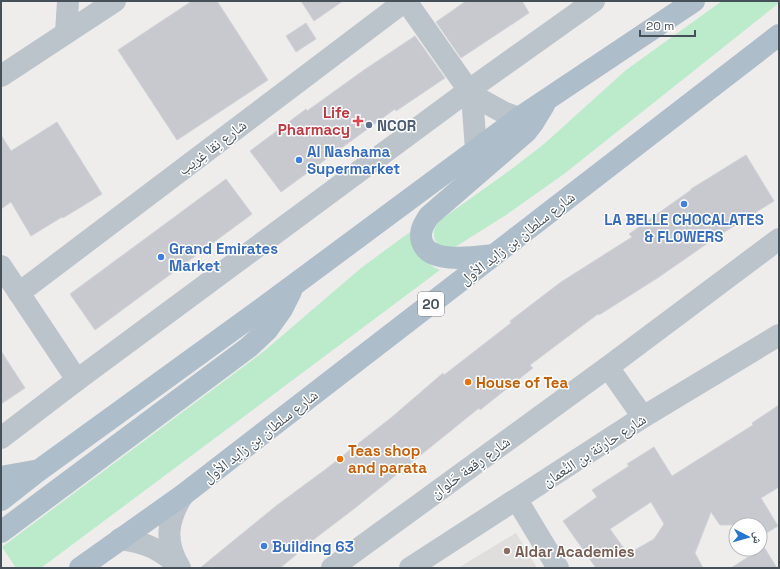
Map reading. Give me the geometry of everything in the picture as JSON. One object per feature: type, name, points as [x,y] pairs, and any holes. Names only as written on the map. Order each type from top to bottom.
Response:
[{"type":"main road","points":[[1,500],[38,471],[294,285],[519,118],[694,1]]},
{"type":"main road","name":"شارع سلطان بن زايد الأول","points":[[80,568],[183,495],[779,35]]},
{"type":"main road","points":[[494,255],[448,258],[434,255],[423,244],[421,236],[422,226],[429,216],[526,132],[546,100]]},
{"type":"main road","points":[[1,532],[249,347],[267,330],[282,309],[294,285]]},
{"type":"main road","points":[[1,477],[38,471]]},
{"type":"street","points":[[66,33],[68,1]]},
{"type":"street","points":[[405,1],[470,92],[503,112],[519,118]]},
{"type":"street","name":"شارع نِقا غِريب","points":[[20,293],[405,1]]},
{"type":"street","points":[[1,438],[77,380],[594,1]]},
{"type":"street","points":[[1,76],[66,33],[101,4]]},
{"type":"street","points":[[470,92],[476,150]]},
{"type":"street","name":"شارع رِقعة حَلوان","points":[[332,568],[608,367],[779,239]]},
{"type":"street","points":[[1,266],[77,380]]},
{"type":"street","name":"شارع حارِثة بن النُّعمان","points":[[410,568],[643,418],[779,335]]},
{"type":"street","points":[[608,367],[643,418]]},
{"type":"street","points":[[179,566],[171,551],[169,537],[170,522],[175,508],[183,495]]},
{"type":"street","points":[[516,500],[558,568]]},
{"type":"street","points":[[120,539],[136,541],[151,546],[165,554],[179,566]]},
{"type":"shaded area","name":"Aldar Academies","points":[[516,533],[537,568],[458,568]]},
{"type":"green space","points":[[722,1],[779,1],[779,3],[564,174],[506,215],[452,249],[437,244],[434,238],[434,232],[439,221],[544,144],[626,70]]},
{"type":"green space","points":[[414,229],[420,254],[432,266],[440,270],[41,568],[16,568],[2,547],[263,352],[361,268]]},
{"type":"building","points":[[192,1],[217,1],[268,80],[177,140],[118,50]]},
{"type":"building","points":[[301,1],[343,1],[314,21]]},
{"type":"building","points":[[466,1],[522,1],[529,13],[461,58],[436,22]]},
{"type":"building","points":[[306,23],[316,39],[296,52],[286,36]]},
{"type":"building","points":[[415,36],[445,78],[396,111],[395,109],[281,192],[250,151],[306,109],[307,111]]},
{"type":"building","points":[[57,122],[102,194],[31,236],[11,202],[1,209],[1,135],[11,151]]},
{"type":"building","points":[[746,155],[774,201],[718,236],[659,277],[599,315],[598,314],[530,365],[533,368],[480,410],[479,408],[355,508],[296,553],[297,554],[280,568],[200,568],[276,506],[392,417],[443,373],[444,375],[511,323],[510,321],[561,282],[632,237],[629,234],[691,189]]},
{"type":"building","points":[[226,179],[252,214],[95,330],[70,294]]},
{"type":"building","points":[[1,351],[25,388],[1,404]]},
{"type":"building","points":[[779,405],[779,487],[761,498],[778,526],[768,532],[768,517],[728,517],[728,525],[720,525],[711,512],[695,553],[703,568],[596,568],[563,521],[597,497],[592,490],[629,466],[627,464],[654,447],[672,476],[753,425],[752,423]],"holes":[[[651,502],[664,524],[654,539],[628,554],[610,529]]]},
{"type":"building","points":[[768,553],[777,568],[731,568],[748,557],[768,557]]},
{"type":"place","name":"Life Pharmacy","points":[[358,121]]},
{"type":"place","name":"NCOR","points":[[369,125]]},
{"type":"place","name":"Al Nashama Supermarket","points":[[299,160]]},
{"type":"place","name":"LA BELLE CHOCALATES & FLOWERS","points":[[684,204]]},
{"type":"place","name":"Grand Emirates Market","points":[[161,257]]},
{"type":"place","name":"House of Tea","points":[[468,382]]},
{"type":"place","name":"Teas shop and parata","points":[[340,459]]},
{"type":"place","name":"Building 63","points":[[264,546]]},
{"type":"place","name":"Aldar Academies","points":[[507,551]]}]
